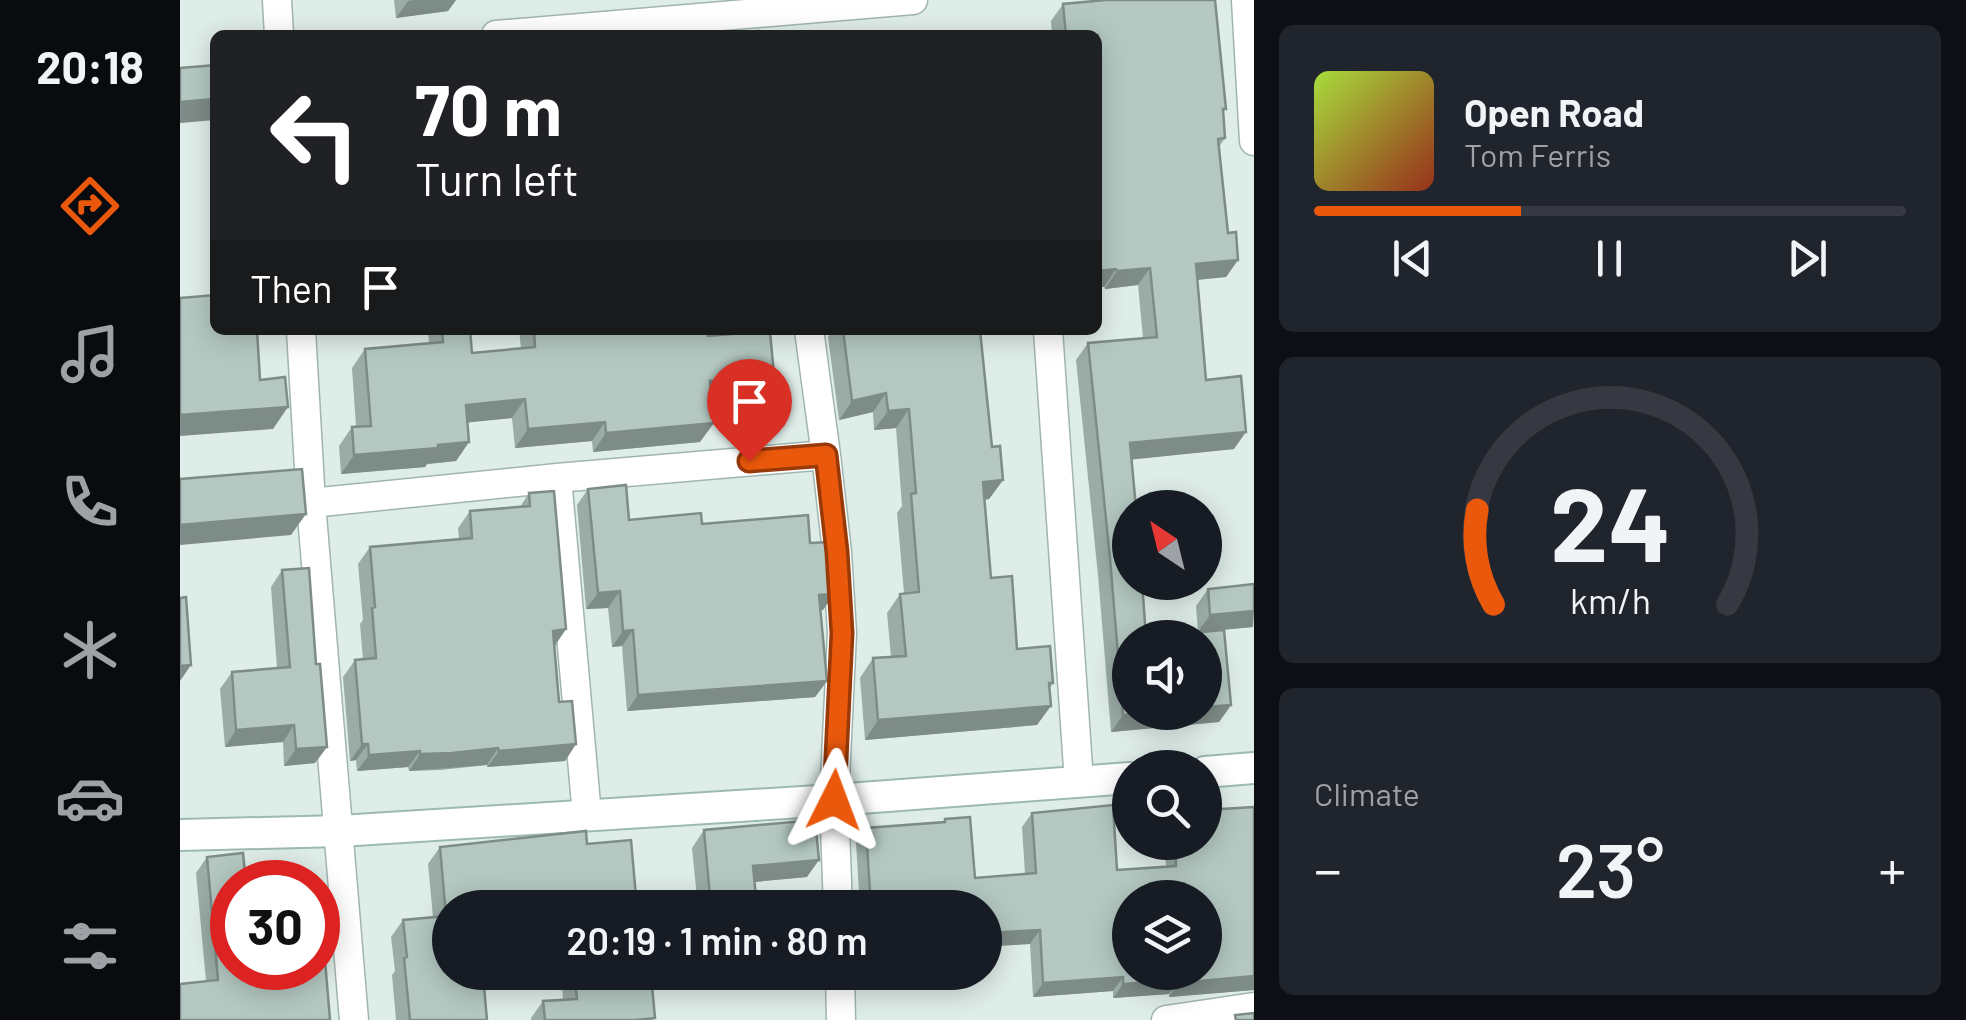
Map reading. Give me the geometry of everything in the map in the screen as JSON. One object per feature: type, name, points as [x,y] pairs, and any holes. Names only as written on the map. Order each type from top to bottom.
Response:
[{"type":"main road","points":[[1222,771],[1254,768]]},
{"type":"main road","points":[[180,834],[340,830],[1112,779]]},
{"type":"street","points":[[277,0],[278,30]]},
{"type":"street","points":[[611,30],[771,23],[913,0]]},
{"type":"street","points":[[1246,0],[1254,142]]},
{"type":"street","points":[[301,335],[311,503],[354,1020]]},
{"type":"street","points":[[811,335],[837,552],[842,633],[834,800],[837,890]]},
{"type":"street","points":[[1048,335],[1079,782]]},
{"type":"street","points":[[311,503],[826,455]]},
{"type":"street","points":[[557,478],[588,815]]},
{"type":"street","points":[[841,990],[842,1020]]},
{"type":"street","points":[[1166,1020],[1254,1007]]},
{"type":"building","points":[[1215,0],[1226,109],[1225,138],[1218,139],[1228,233],[1236,232],[1238,260],[1196,264],[1206,380],[1241,376],[1246,432],[1130,443],[1134,490],[1112,490],[1112,582],[1088,343],[1157,337],[1150,268],[1102,271],[1102,30],[1066,30],[1063,4]]},
{"type":"building","points":[[210,65],[210,99],[180,102],[180,68]]},
{"type":"building","points":[[210,295],[210,335],[257,335],[260,380],[285,377],[288,407],[180,415],[180,298]]},
{"type":"building","points":[[442,335],[470,335],[472,353],[535,347],[534,335],[770,335],[774,375],[710,381],[714,423],[606,433],[605,422],[528,429],[525,399],[466,405],[469,442],[354,455],[352,427],[371,426],[365,349],[443,342]]},
{"type":"building","points":[[844,335],[981,335],[992,447],[1000,446],[1003,480],[983,482],[991,578],[1012,576],[1017,649],[1050,646],[1051,706],[878,720],[873,658],[906,656],[900,594],[919,592],[911,494],[916,493],[909,409],[888,411],[886,393],[852,401]]},
{"type":"building","points":[[302,469],[306,514],[180,525],[180,479]]},
{"type":"building","points":[[626,485],[629,520],[701,513],[702,524],[808,515],[810,543],[831,542],[834,594],[819,595],[827,681],[638,695],[633,630],[623,631],[620,591],[598,593],[588,489]]},
{"type":"building","points":[[554,491],[566,629],[553,631],[559,702],[572,701],[576,744],[369,755],[368,744],[362,744],[355,660],[376,658],[370,547],[472,538],[470,511],[530,506],[529,493]]},
{"type":"building","points":[[309,568],[327,747],[296,749],[294,725],[236,730],[232,672],[290,667],[282,570]]},
{"type":"building","points":[[1254,584],[1254,611],[1210,615],[1209,600],[1222,600],[1222,587]]},
{"type":"building","points":[[186,597],[191,665],[180,666],[180,598]]},
{"type":"building","points":[[1113,600],[1143,600],[1145,620],[1115,620]]},
{"type":"building","points":[[1222,630],[1224,630],[1231,705],[1222,706]]},
{"type":"building","points":[[1112,805],[1112,860],[1116,860],[1117,870],[1176,866],[1176,860],[1222,860],[1222,809],[1254,807],[1254,976],[1222,979],[1222,880],[1112,880],[1112,978],[1043,983],[1040,930],[1002,932],[1002,890],[870,890],[866,828],[970,817],[975,878],[1036,873],[1032,813]]},
{"type":"building","points":[[815,820],[819,860],[753,866],[755,890],[709,890],[704,830]]},
{"type":"building","points":[[586,831],[587,844],[631,840],[635,890],[444,890],[440,847]]},
{"type":"building","points":[[243,853],[244,860],[210,860],[210,891],[207,857]]},
{"type":"building","points":[[432,917],[432,990],[484,990],[487,1020],[410,1020],[403,920]]},
{"type":"building","points":[[210,981],[210,990],[328,990],[330,1020],[180,1020],[180,984]]},
{"type":"building","points":[[576,990],[652,990],[655,1018],[545,1020],[543,1001],[577,999]]},
{"type":"building","points":[[1254,1013],[1254,1020],[1236,1020],[1235,1015]]},
{"type":"route","points":[[749,461],[826,455],[842,633],[834,800]]}]
